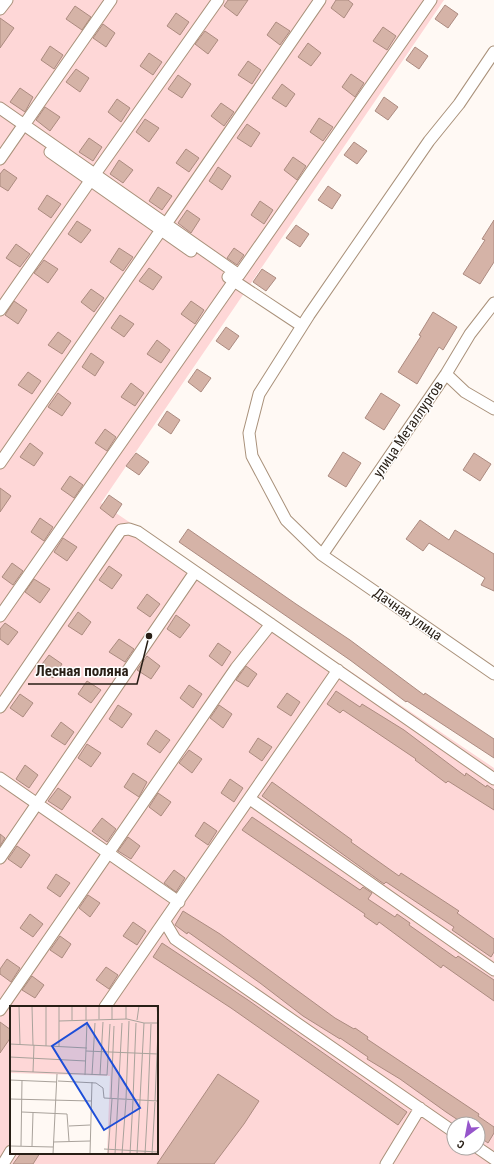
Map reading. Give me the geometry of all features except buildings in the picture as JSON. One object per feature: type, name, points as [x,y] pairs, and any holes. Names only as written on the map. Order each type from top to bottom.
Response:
[{"type":"street","points":[[0,9],[6,0]]},
{"type":"street","points":[[0,159],[111,0]]},
{"type":"street","points":[[0,310],[218,0]]},
{"type":"street","points":[[0,463],[320,0]]},
{"type":"street","points":[[163,227],[239,275],[431,0]]},
{"type":"street","name":"Дачная улица","points":[[494,52],[459,104],[429,141],[302,326],[259,394],[249,434],[252,456],[286,520],[322,555],[494,674]]},
{"type":"street","points":[[0,108],[22,128],[163,227],[234,281],[302,326]]},
{"type":"street","points":[[0,117],[22,128]]},
{"type":"street","points":[[0,616],[234,281]]},
{"type":"street","name":"улица Металлургов","points":[[322,555],[446,374],[470,334],[494,302]]},
{"type":"street","points":[[446,374],[465,392],[494,409]]},
{"type":"street","points":[[0,707],[121,530],[129,529],[138,532],[494,779]]},
{"type":"street","points":[[0,858],[195,572]]},
{"type":"street","points":[[0,1010],[236,668],[271,624]]},
{"type":"street","points":[[106,1006],[338,670]]},
{"type":"street","points":[[0,778],[179,902]]},
{"type":"street","points":[[250,799],[494,970]]},
{"type":"street","points":[[164,922],[175,939],[446,1126]]},
{"type":"street","points":[[386,1164],[420,1108]]},
{"type":"street","points":[[3,1164],[10,1153]]},
{"type":"shaded area","points":[[0,0],[444,0],[101,503],[494,768],[494,1164],[0,1164]]},
{"type":"place","name":"Лесная поляна","points":[[149,636]]}]
